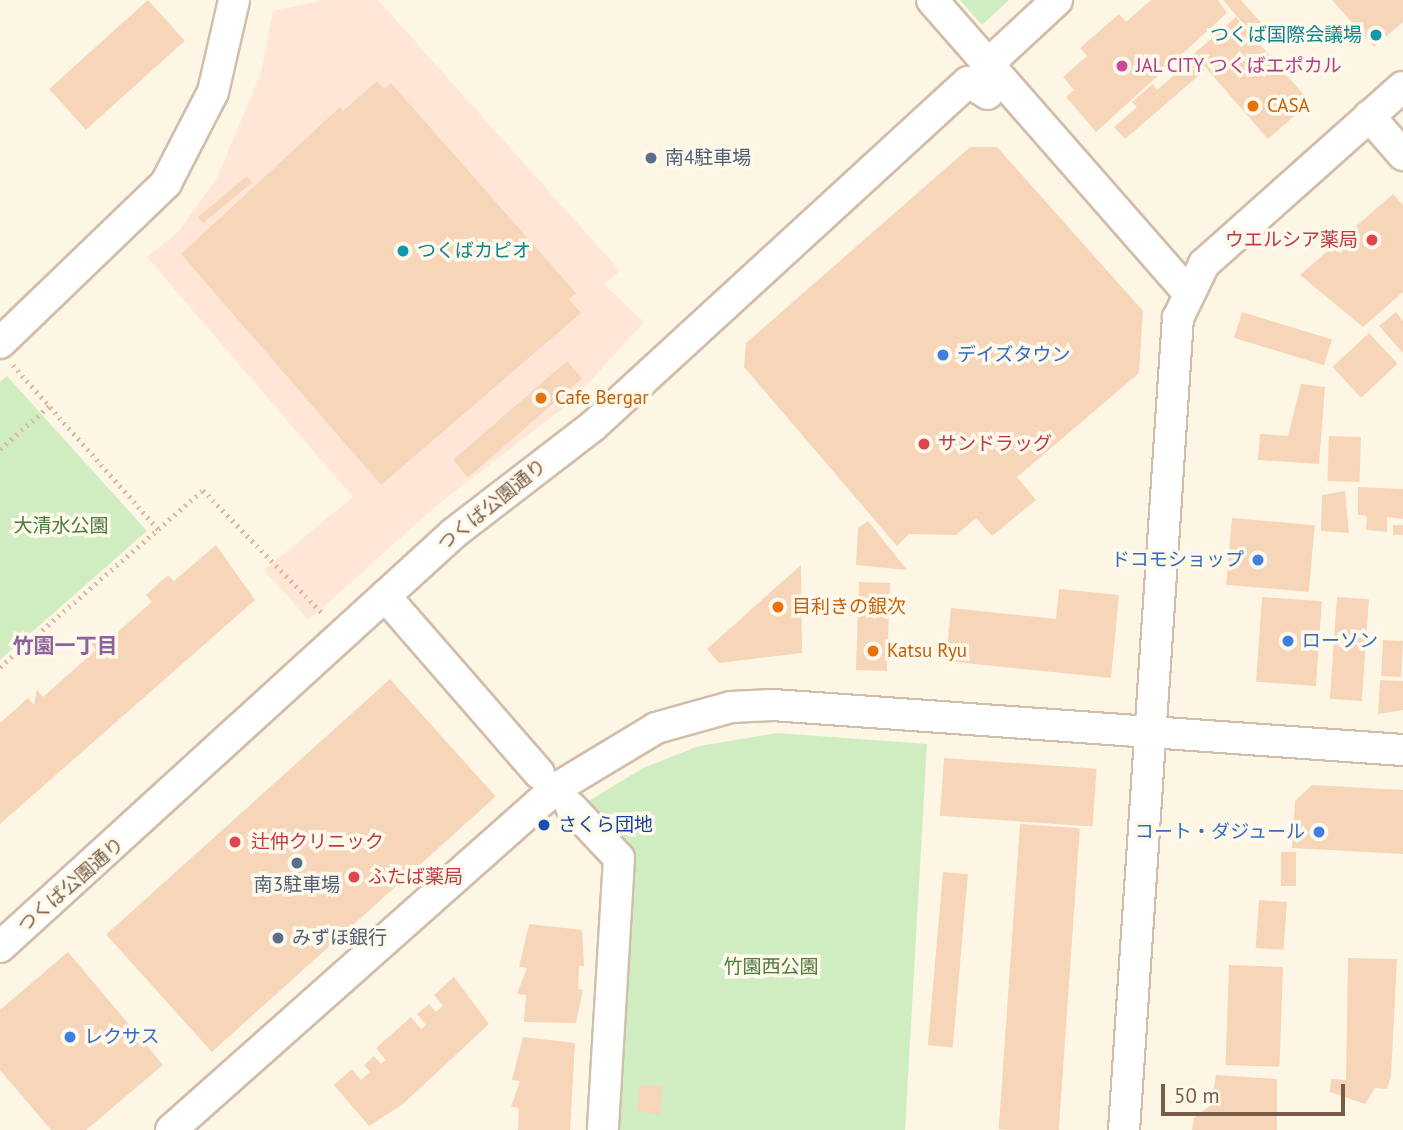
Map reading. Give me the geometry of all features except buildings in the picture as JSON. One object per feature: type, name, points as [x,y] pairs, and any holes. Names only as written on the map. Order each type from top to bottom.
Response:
[{"type":"street","points":[[6,353],[166,183],[213,92],[234,0]]},
{"type":"street","points":[[932,0],[1186,290]]},
{"type":"street","points":[[1000,53],[1056,0]]},
{"type":"street","name":"つくば公園通り","points":[[0,947],[385,596],[593,426],[968,82],[988,94]]},
{"type":"street","points":[[1124,1130],[1177,335],[1186,290],[1213,255],[1403,87]]},
{"type":"street","points":[[1370,116],[1403,155]]},
{"type":"street","points":[[385,596],[539,773]]},
{"type":"street","points":[[171,1130],[555,789],[656,728],[731,707],[773,705],[1149,728],[1403,750]]},
{"type":"street","points":[[571,807],[619,858],[603,1130]]},
{"type":"path","points":[[6,353],[48,406],[159,530]]},
{"type":"path","points":[[0,449],[48,406]]},
{"type":"path","points":[[0,667],[203,490],[343,634]]},
{"type":"shaded area","points":[[323,0],[378,0],[620,271],[604,284],[644,322],[571,402],[437,505],[309,620],[264,570],[353,497],[147,257],[178,232],[217,178],[261,73],[273,11]]},
{"type":"green space","points":[[960,0],[1009,0],[982,25]]},
{"type":"green space","name":"大清水公園","points":[[7,376],[147,531],[0,660],[0,382]]},
{"type":"green space","name":"竹園西公園","points":[[777,733],[927,744],[905,1130],[614,1130],[635,863],[587,802],[643,768],[699,746]]},
{"type":"place","name":"つくば国際会議場","points":[[1376,35]]},
{"type":"place","name":"JAL CITY つくばエポカル","points":[[1122,66]]},
{"type":"place","name":"CASA","points":[[1253,106]]},
{"type":"place","name":"南4駐車場","points":[[651,158]]},
{"type":"place","name":"ウエルシア薬局","points":[[1372,240]]},
{"type":"place","name":"つくばカピオ","points":[[403,251]]},
{"type":"place","name":"デイズタウン","points":[[943,355]]},
{"type":"place","name":"Cafe Bergar","points":[[541,398]]},
{"type":"place","name":"サンドラッグ","points":[[924,444]]},
{"type":"place","name":"ドコモショップ","points":[[1258,560]]},
{"type":"place","name":"目利きの銀次","points":[[778,607]]},
{"type":"place","name":"ローソン","points":[[1288,641]]},
{"type":"place","name":"Katsu Ryu","points":[[873,651]]},
{"type":"place","name":"さくら団地","points":[[544,825]]},
{"type":"place","name":"コート・ダジュール","points":[[1319,832]]},
{"type":"place","name":"辻仲クリニック","points":[[235,842]]},
{"type":"place","name":"南3駐車場","points":[[297,863]]},
{"type":"place","name":"ふたば薬局","points":[[354,877]]},
{"type":"place","name":"みずほ銀行","points":[[278,938]]},
{"type":"place","name":"レクサス","points":[[70,1037]]},
{"type":"district","name":"竹園一丁目","points":[[65,646]]}]
